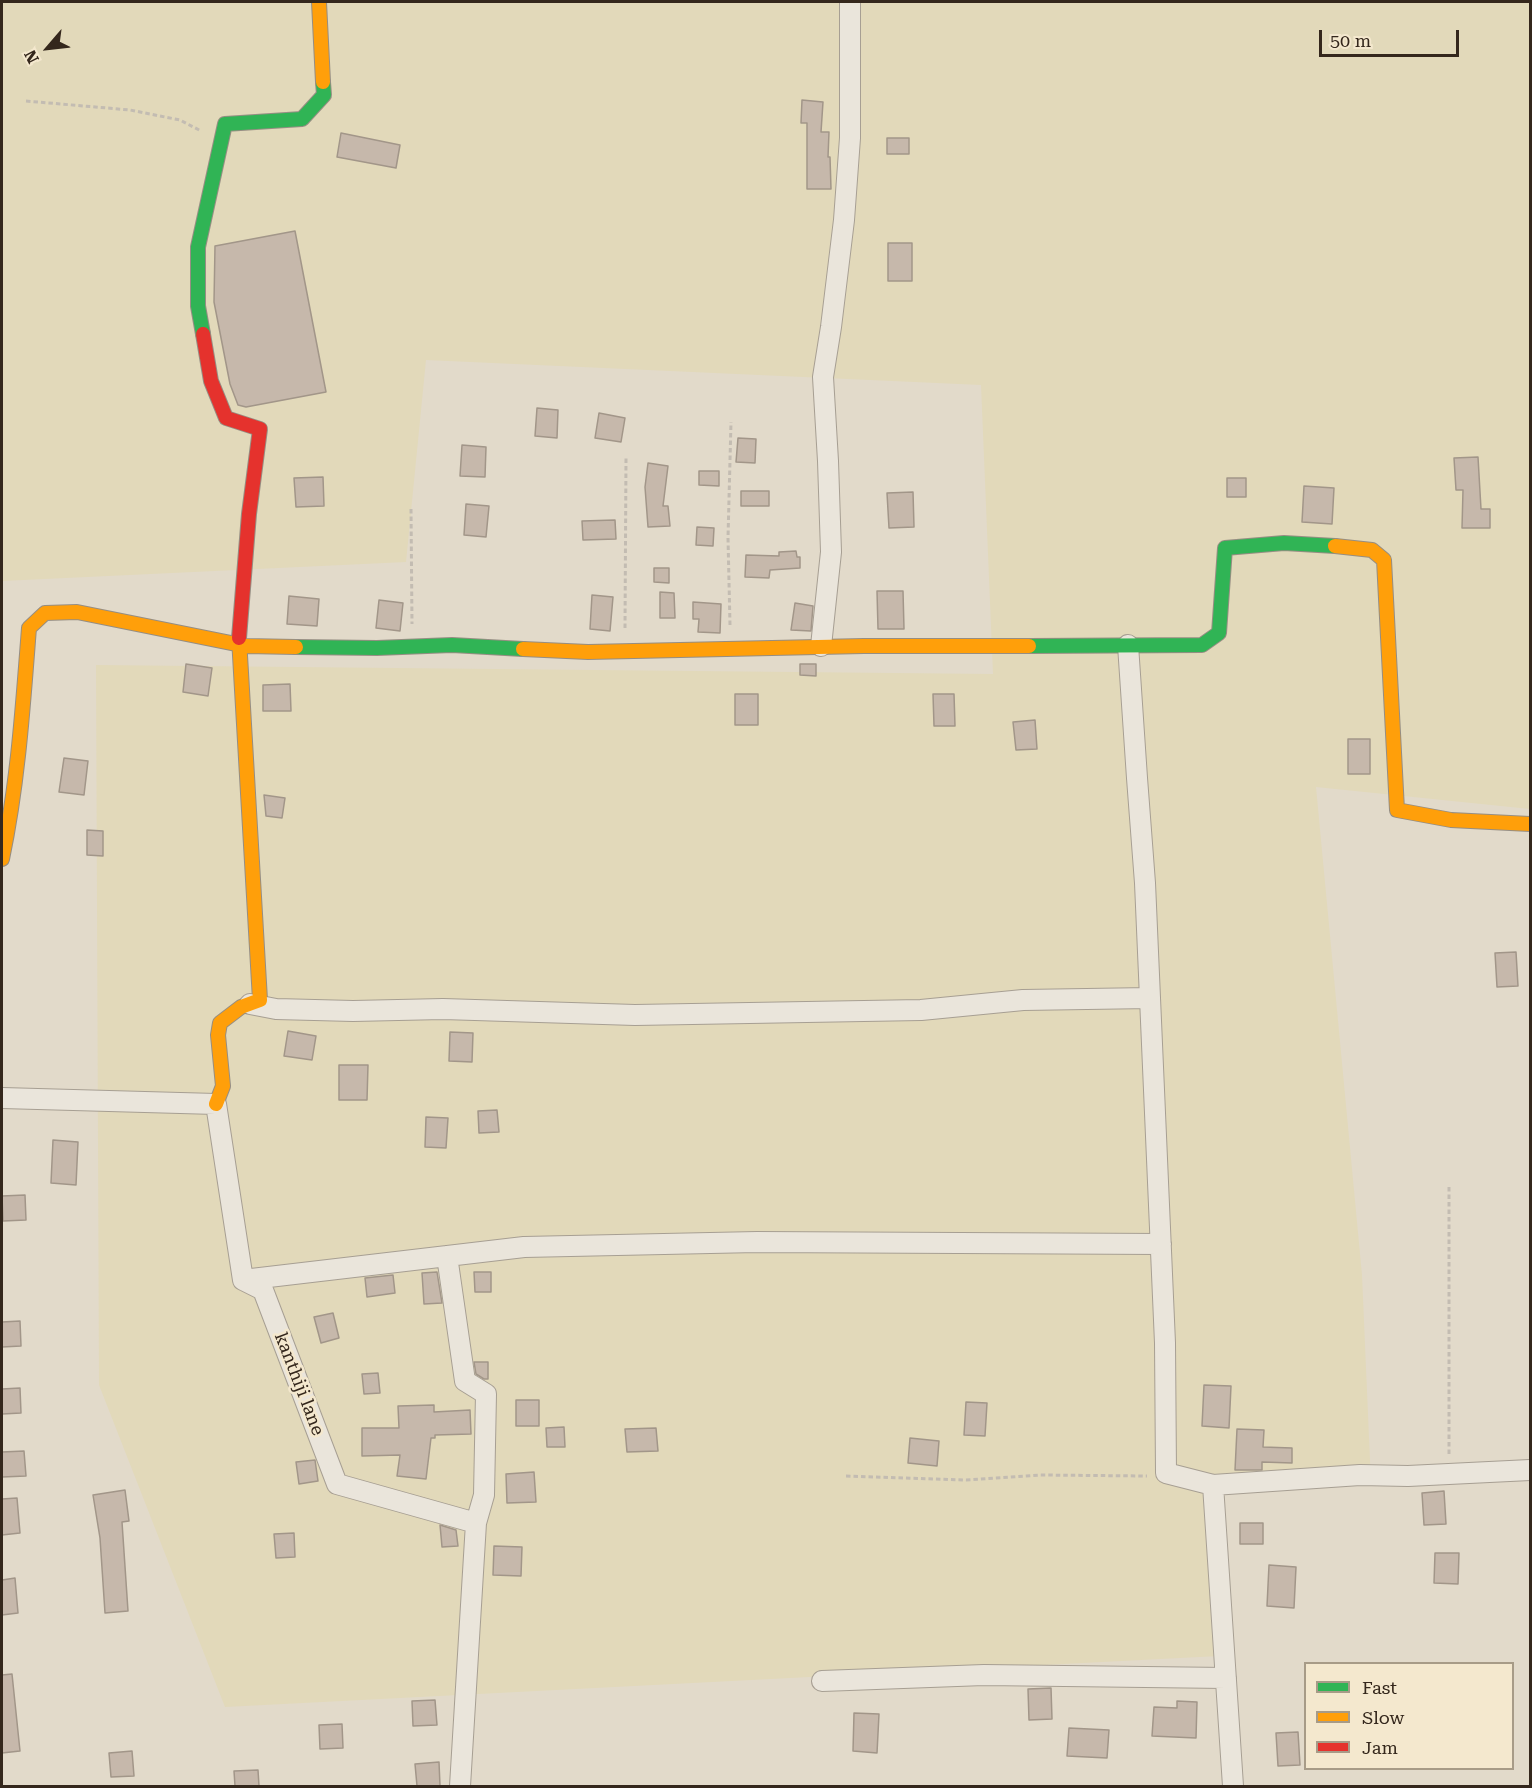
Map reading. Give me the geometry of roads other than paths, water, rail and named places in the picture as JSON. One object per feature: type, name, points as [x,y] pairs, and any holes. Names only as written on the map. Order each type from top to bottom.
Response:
[{"type":"street","points":[[319,2],[324,94],[302,118],[225,124],[198,247],[198,306],[211,381],[226,418],[260,429],[249,514],[239,644],[260,1000],[241,1007],[220,1023],[218,1035],[223,1086],[216,1104],[243,1280],[524,1247],[746,1243],[1161,1244]]},
{"type":"street","points":[[821,646],[831,552],[823,378],[843,230],[850,150],[850,2]]},
{"type":"street","points":[[2,859],[23,708],[29,628],[45,613],[77,612],[239,644],[377,648],[452,645],[588,652],[821,646],[1202,645],[1219,633],[1226,548],[1284,543],[1372,550],[1384,560],[1397,810],[1451,820],[1530,824]]},
{"type":"street","points":[[1128,645],[1145,883],[1165,1343],[1166,1473],[1213,1485],[1360,1475],[1530,1470]]},
{"type":"street","points":[[250,1004],[276,1009],[353,1011],[443,1008],[635,1015],[921,1010],[1023,1000],[1150,998]]},
{"type":"street","points":[[2,1098],[216,1104]]},
{"type":"street","points":[[447,1257],[465,1381],[486,1394],[484,1495],[476,1523],[460,1786]]},
{"type":"street","name":"kanthiji lane","points":[[243,1280],[263,1290],[337,1484],[476,1523]]},
{"type":"street","points":[[1213,1485],[1233,1786]]},
{"type":"street","points":[[822,1681],[984,1676],[1226,1678]]}]
